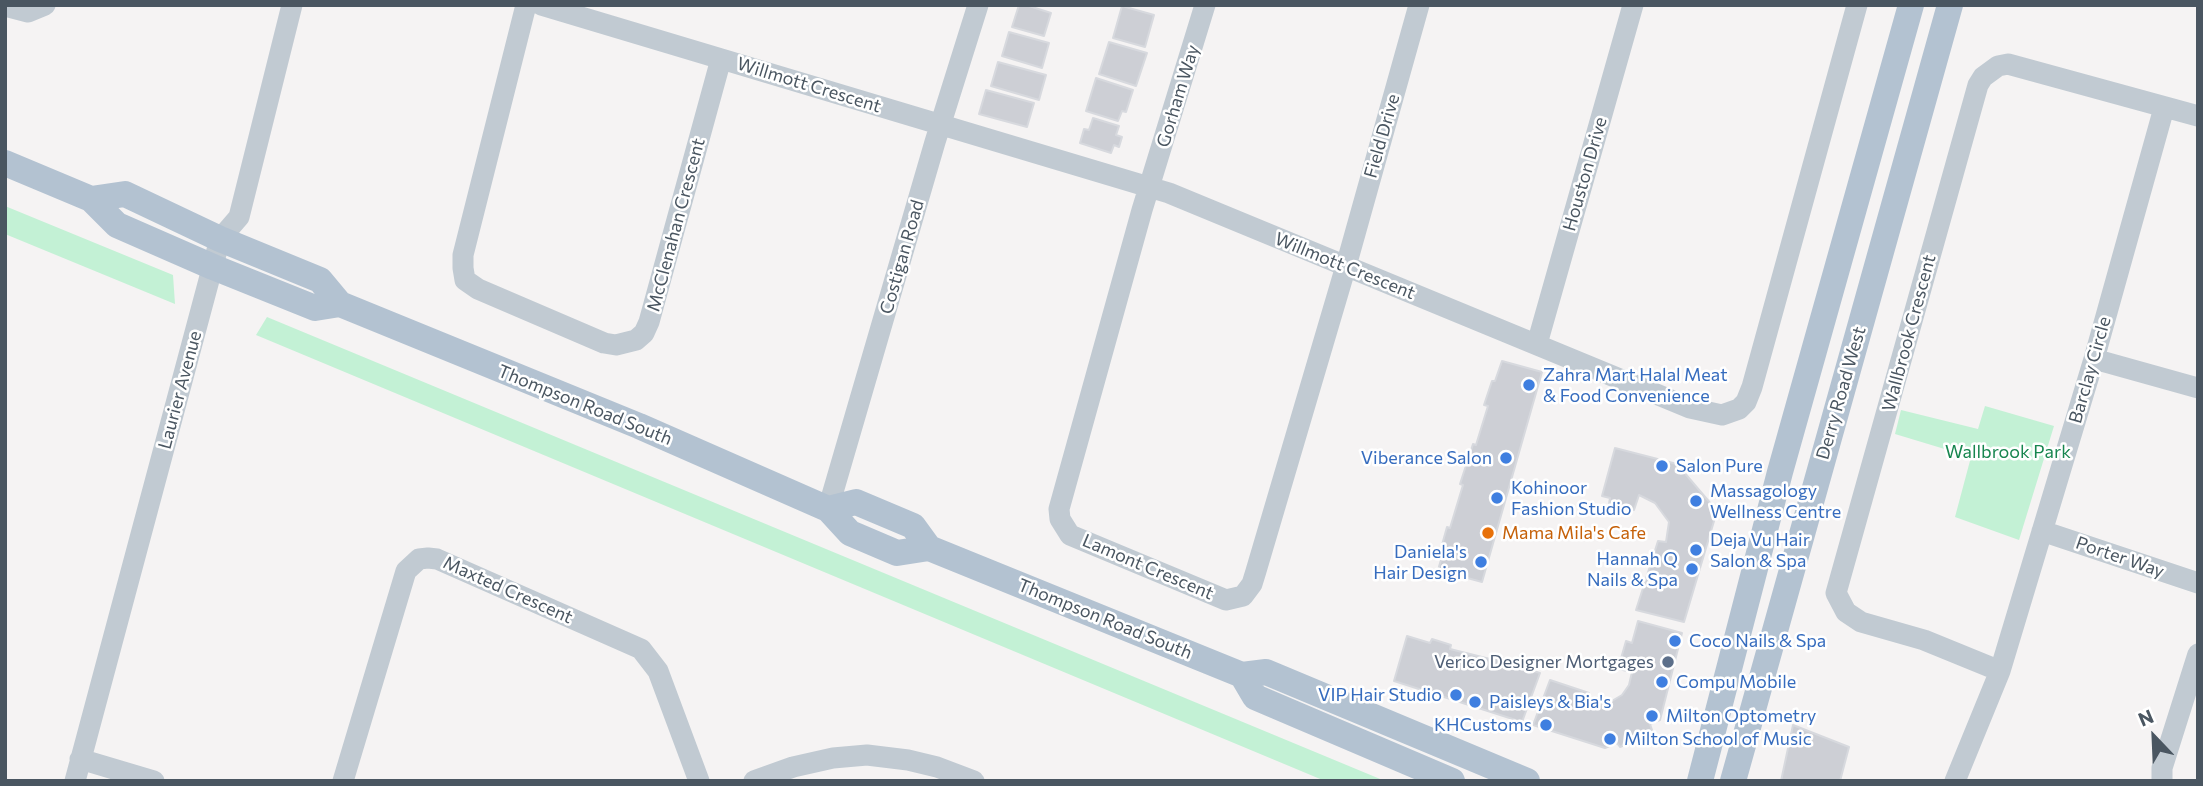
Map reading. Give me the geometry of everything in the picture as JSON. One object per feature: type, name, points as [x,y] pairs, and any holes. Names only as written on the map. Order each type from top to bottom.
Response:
[{"type":"main road","name":"Derry Road West","points":[[1700,781],[1780,472],[1911,5]]},
{"type":"main road","name":"Derry Road West","points":[[1733,781],[1950,5]]},
{"type":"main road","name":"Thompson Road South","points":[[5,163],[91,199],[117,225],[213,267],[315,308],[340,304]]},
{"type":"main road","name":"Thompson Road South","points":[[91,199],[125,194],[220,239],[320,280],[340,304],[639,426],[828,509],[856,502],[913,526],[929,548],[1242,675],[1266,672],[1527,781]]},
{"type":"main road","name":"Thompson Road South","points":[[1242,675],[1255,697],[1452,781]]},
{"type":"street","points":[[5,6],[28,12],[45,5]]},
{"type":"street","name":"Laurier Avenue","points":[[75,781],[220,239],[239,217],[292,5]]},
{"type":"street","name":"McClenahan Crescent","points":[[526,5],[466,242],[463,268],[466,279],[478,289],[604,343],[616,345],[636,340],[644,333],[649,322],[721,59]]},
{"type":"street","name":"Willmott Crescent","points":[[541,5],[1150,187],[1690,408],[1722,415],[1739,409],[1746,402],[1752,387],[1857,5]]},
{"type":"street","name":"Costigan Road","points":[[828,509],[978,5]]},
{"type":"street","name":"Gorham Way","points":[[1150,187],[1206,5]]},
{"type":"street","name":"Field Drive","points":[[1346,266],[1419,5]]},
{"type":"street","name":"Houston Drive","points":[[1537,344],[1633,5]]},
{"type":"street","name":"Wallbrook Crescent","points":[[2000,671],[1924,640],[1861,622],[1846,612],[1836,593],[1978,85],[1983,77],[1998,66],[2008,64],[2164,108]]},
{"type":"street","points":[[2164,108],[2198,116]]},
{"type":"street","name":"Barclay Circle","points":[[1955,781],[2000,671],[2094,359],[2164,108]]},
{"type":"street","name":"Lamont Crescent","points":[[1150,187],[1059,509],[1060,519],[1070,535],[1226,600],[1243,596],[1252,584],[1346,266]]},
{"type":"street","points":[[2094,359],[2198,388]]},
{"type":"street","name":"Porter Way","points":[[2042,531],[2198,583]]},
{"type":"street","name":"Maxted Crescent","points":[[343,781],[406,571],[419,559],[428,558],[437,559],[641,649],[658,671],[699,781]]},
{"type":"street","points":[[2162,781],[2162,768],[2198,654]]},
{"type":"street","points":[[754,781],[793,767],[867,755],[937,767],[974,781]]},
{"type":"street","points":[[80,759],[154,781]]},
{"type":"green space","points":[[5,206],[173,275],[175,304],[5,234]]},
{"type":"green space","points":[[267,317],[1385,781],[1325,781],[256,335]]},
{"type":"green space","name":"Wallbrook Park","points":[[1985,406],[2054,426],[2019,540],[1955,517],[1971,457],[1895,434],[1901,410],[1978,429]]},
{"type":"building","points":[[1019,5],[1051,13],[1044,36],[1012,27]]},
{"type":"building","points":[[1122,6],[1154,15],[1145,47],[1113,38]]},
{"type":"building","points":[[1009,32],[1049,43],[1042,68],[1002,56]]},
{"type":"building","points":[[1109,42],[1147,53],[1136,86],[1099,74]]},
{"type":"building","points":[[998,62],[1046,75],[1039,100],[991,86]]},
{"type":"building","points":[[1096,78],[1133,90],[1126,112],[1122,111],[1118,121],[1086,111]]},
{"type":"building","points":[[986,90],[1034,103],[1027,127],[979,114]]},
{"type":"building","points":[[1093,118],[1119,126],[1116,135],[1122,137],[1119,147],[1114,145],[1111,153],[1080,143],[1084,129],[1089,130]]},
{"type":"building","points":[[1502,361],[1542,372],[1482,582],[1438,570],[1447,527],[1450,528],[1463,485],[1460,484],[1488,406],[1484,405]]},
{"type":"building","points":[[1615,448],[1677,464],[1717,511],[1684,622],[1636,610],[1658,541],[1666,542],[1669,522],[1655,503],[1639,495],[1634,510],[1609,504],[1610,498],[1602,496]]},
{"type":"building","points":[[1638,621],[1682,633],[1660,720],[1650,724],[1653,733],[1620,747],[1617,743],[1605,748],[1533,725],[1550,680],[1589,693],[1584,703],[1605,705],[1622,695],[1629,685],[1632,672],[1618,669],[1626,641],[1632,643]]},
{"type":"building","points":[[1407,636],[1430,643],[1432,639],[1451,645],[1450,649],[1494,660],[1495,656],[1518,662],[1517,666],[1540,673],[1522,722],[1394,681]]},
{"type":"building","points":[[1793,725],[1849,747],[1840,781],[1781,781]]},
{"type":"place","name":"Zahra Mart Halal Meat & Food Convenience","points":[[1529,385]]},
{"type":"place","name":"Viberance Salon","points":[[1506,458]]},
{"type":"place","name":"Salon Pure","points":[[1662,466]]},
{"type":"place","name":"Kohinoor Fashion Studio","points":[[1497,498]]},
{"type":"place","name":"Massagology Wellness Centre","points":[[1696,501]]},
{"type":"place","name":"Mama Mila's Cafe","points":[[1488,533]]},
{"type":"place","name":"Deja Vu Hair Salon & Spa","points":[[1696,550]]},
{"type":"place","name":"Daniela's Hair Design","points":[[1481,562]]},
{"type":"place","name":"Hannah Q Nails & Spa","points":[[1692,569]]},
{"type":"place","name":"Coco Nails & Spa","points":[[1675,641]]},
{"type":"place","name":"Verico Designer Mortgages","points":[[1668,662]]},
{"type":"place","name":"Compu Mobile","points":[[1662,682]]},
{"type":"place","name":"VIP Hair Studio","points":[[1456,695]]},
{"type":"place","name":"Paisleys & Bia's","points":[[1475,702]]},
{"type":"place","name":"Milton Optometry","points":[[1652,716]]},
{"type":"place","name":"KHCustoms","points":[[1546,725]]},
{"type":"place","name":"Milton School of Music","points":[[1610,739]]}]
